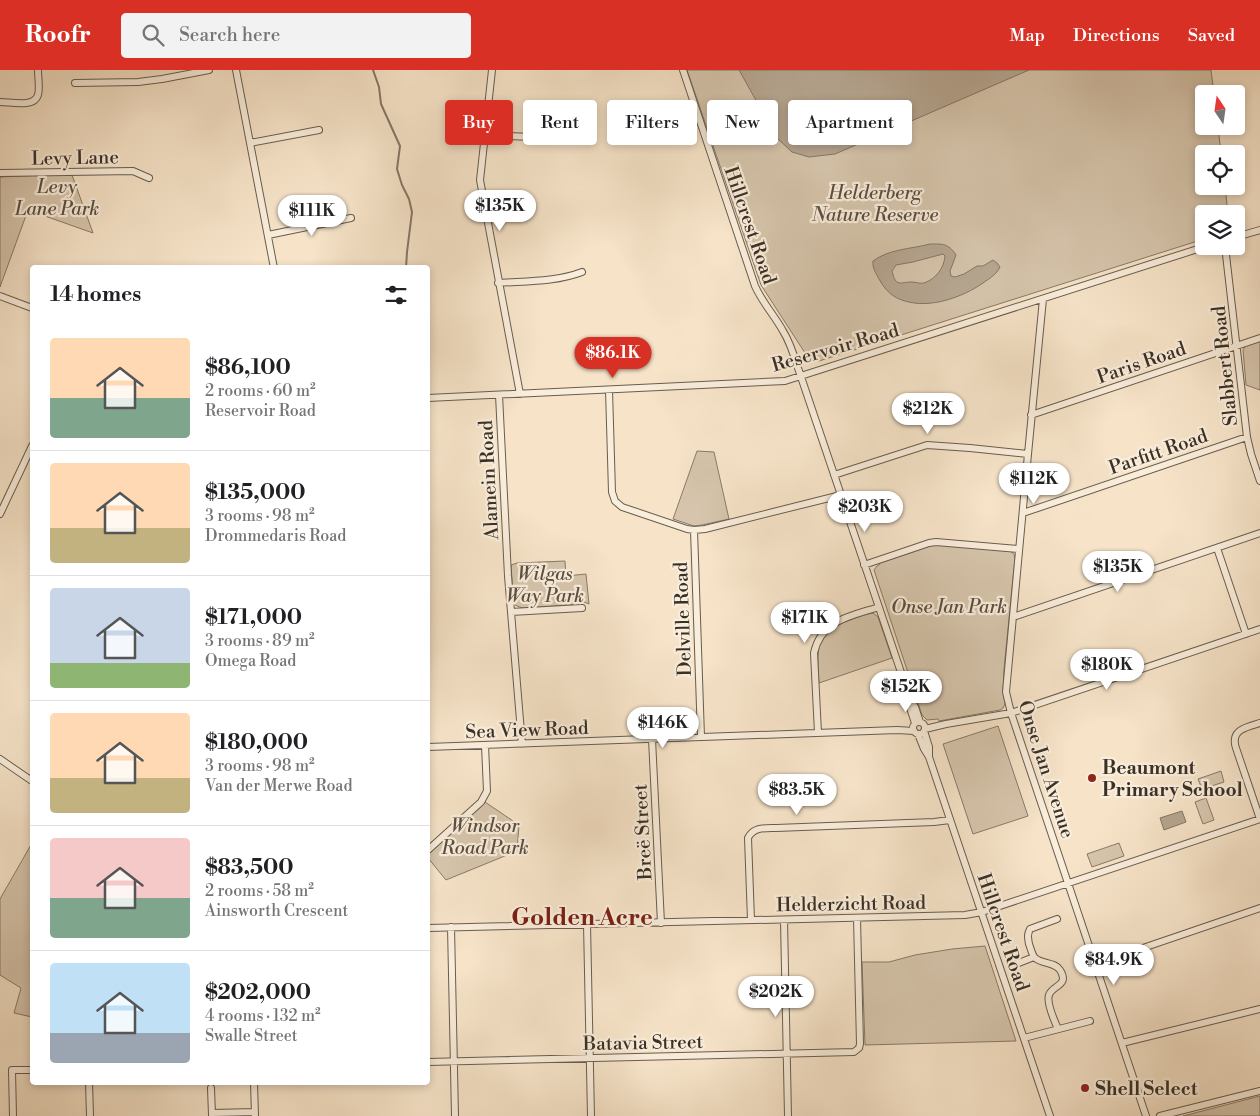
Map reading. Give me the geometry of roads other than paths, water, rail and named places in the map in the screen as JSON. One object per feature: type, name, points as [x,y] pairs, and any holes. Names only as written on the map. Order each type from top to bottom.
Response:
[{"type":"street","points":[[0,102],[31,103],[34,101],[39,93],[38,70]]},
{"type":"street","points":[[75,82],[138,82],[209,70]]},
{"type":"street","points":[[236,70],[273,265]]},
{"type":"street","points":[[488,100],[492,70]]},
{"type":"street","name":"Hillcrest Road","points":[[682,70],[755,286],[788,339],[909,696],[910,708],[929,747],[929,757],[1050,1116]]},
{"type":"street","points":[[250,143],[319,130]]},
{"type":"street","points":[[483,145],[480,180],[520,394]]},
{"type":"street","name":"Levy Lane","points":[[0,173],[133,171],[150,178]]},
{"type":"street","points":[[268,235],[351,218]]},
{"type":"street","points":[[1245,234],[1260,230]]},
{"type":"street","name":"Reservoir Road","points":[[430,398],[785,381],[1195,250]]},
{"type":"street","name":"Slabbert Road","points":[[1226,255],[1246,437],[1260,481]]},
{"type":"street","points":[[498,283],[556,279],[582,272]]},
{"type":"street","points":[[0,296],[30,307]]},
{"type":"street","name":"Onse Jan Avenue","points":[[1043,299],[1006,692],[1011,713],[1146,1116]]},
{"type":"street","name":"Paris Road","points":[[1032,415],[1260,338]]},
{"type":"street","points":[[609,390],[612,492],[615,501],[622,507],[694,530],[705,529],[841,495]]},
{"type":"street","name":"Alamein Road","points":[[499,395],[508,576],[522,744]]},
{"type":"street","name":"Parfitt Road","points":[[1023,513],[1246,437]]},
{"type":"street","points":[[834,475],[927,445],[1028,454]]},
{"type":"street","points":[[0,514],[30,459]]},
{"type":"street","name":"Delville Road","points":[[694,530],[701,737]]},
{"type":"street","points":[[1013,617],[1260,533]]},
{"type":"street","points":[[864,565],[936,542],[1019,548]]},
{"type":"street","points":[[1217,548],[1246,634]]},
{"type":"street","points":[[818,733],[814,653],[817,642],[828,627],[838,621],[878,607]]},
{"type":"street","points":[[511,612],[582,608]]},
{"type":"street","name":"Sea View Road","points":[[430,747],[919,728],[1011,713],[1260,629]]},
{"type":"street","points":[[1260,723],[1241,729],[1234,740],[1260,819]]},
{"type":"street","name":"Breë Street","points":[[652,739],[661,922]]},
{"type":"street","points":[[430,848],[485,797],[487,791],[485,745]]},
{"type":"street","points":[[0,760],[30,780]]},
{"type":"street","name":"Helderzicht Road","points":[[430,928],[964,915],[982,912],[1260,819]]},
{"type":"street","points":[[751,920],[748,838],[749,834],[756,829],[950,820]]},
{"type":"street","points":[[1096,964],[1260,908]]},
{"type":"street","name":"Batavia Street","points":[[430,1062],[851,1052],[858,1049],[860,1044],[857,918]]},
{"type":"street","points":[[1057,919],[1036,926],[1027,935],[1034,957],[1037,960],[1057,967],[1063,979],[1061,985],[1048,996],[1058,1029]]},
{"type":"street","points":[[784,920],[788,1116]]},
{"type":"street","points":[[587,924],[592,1116]]},
{"type":"street","points":[[452,927],[455,1116]]},
{"type":"street","points":[[1016,964],[1034,957]]},
{"type":"street","points":[[1122,1044],[1260,1009]]},
{"type":"street","points":[[1024,1038],[1090,1021]]},
{"type":"street","points":[[13,1116],[12,1070],[30,1070]]},
{"type":"street","points":[[89,1085],[90,1116]]},
{"type":"street","points":[[211,1088],[212,1114],[255,1114],[254,1085]]},
{"type":"street","points":[[1160,1116],[1260,1091]]},
{"type":"waterway","points":[[373,70],[379,87],[381,104],[400,146],[397,169],[412,212],[406,265]]},
{"type":"place","name":"Beaumont Primary School","points":[[1092,778]]},
{"type":"place","name":"Shell Select","points":[[1085,1088]]},
{"type":"district","name":"Golden Acre","points":[[582,917]]},
{"type":"park label","name":"Levy Lane Park","points":[[57,197]]},
{"type":"park label","name":"Helderberg Nature Reserve","points":[[875,203]]},
{"type":"park label","name":"Wilgas Way Park","points":[[545,584]]},
{"type":"park label","name":"Onse Jan Park","points":[[949,606]]},
{"type":"park label","name":"Windsor Road Park","points":[[485,836]]}]
